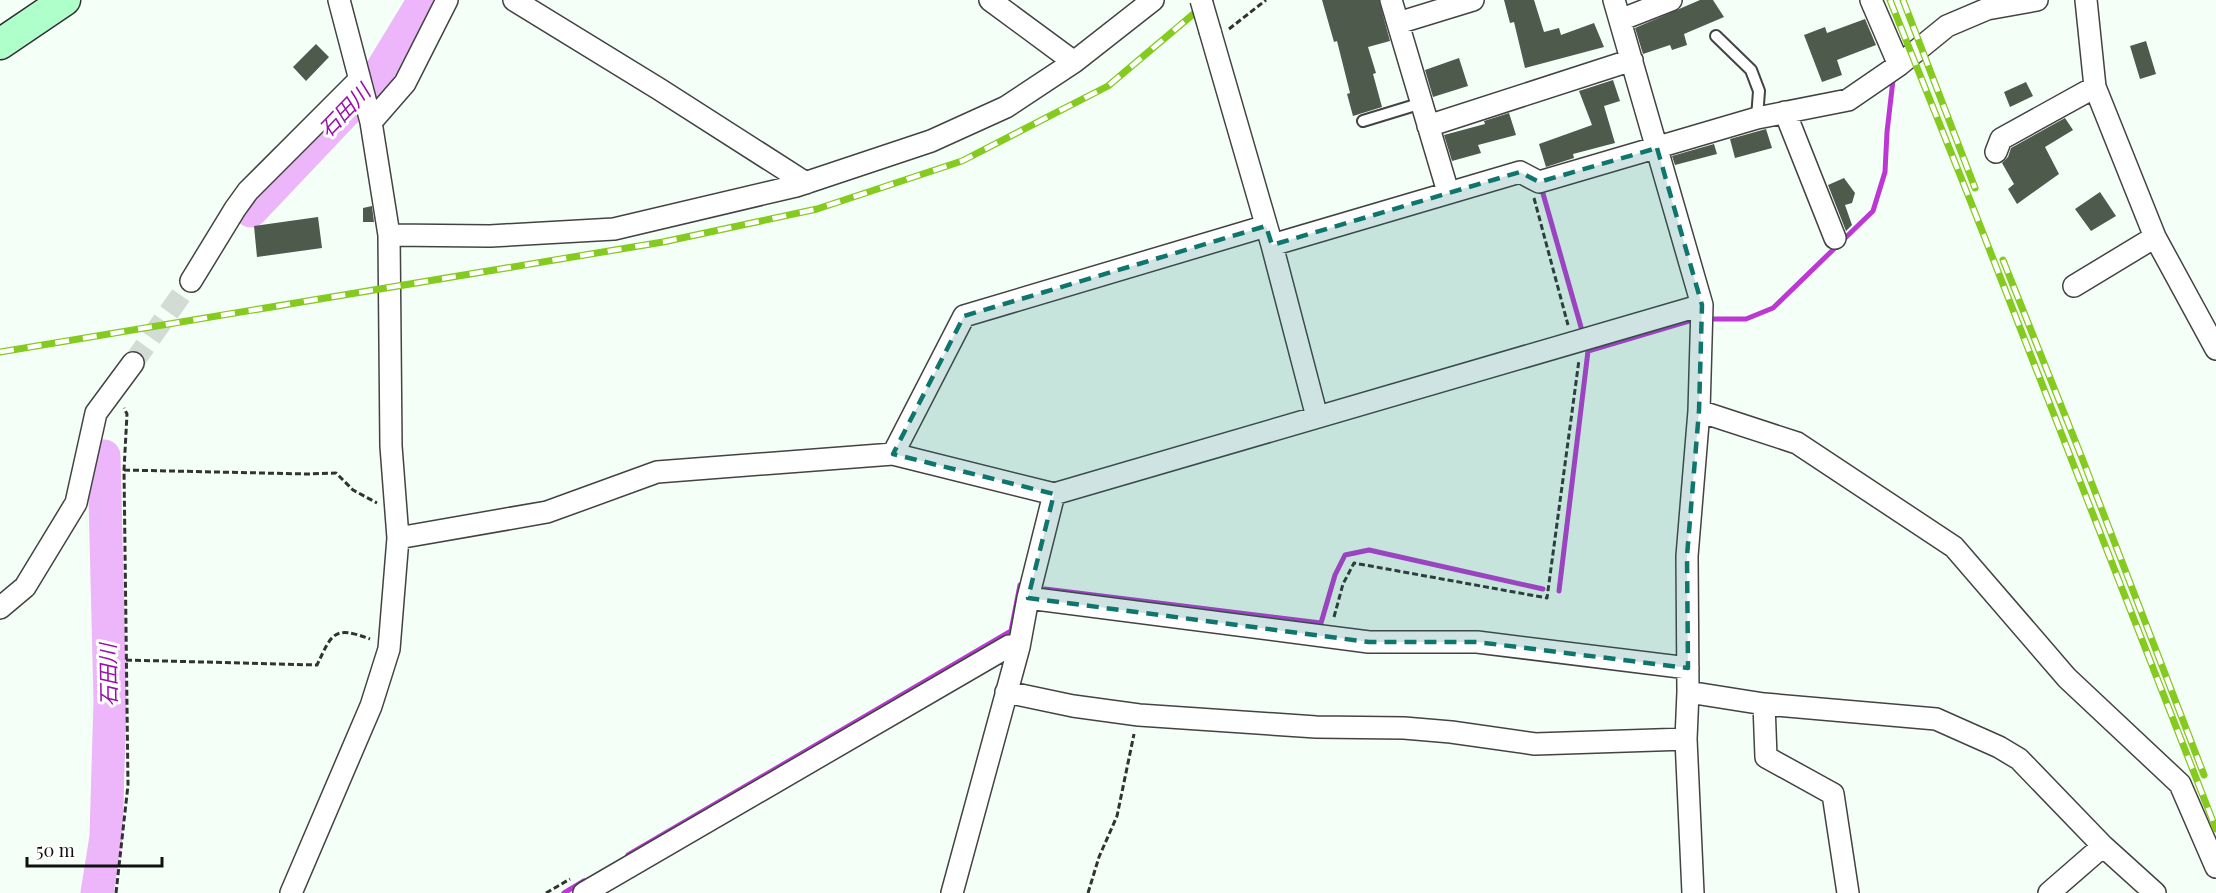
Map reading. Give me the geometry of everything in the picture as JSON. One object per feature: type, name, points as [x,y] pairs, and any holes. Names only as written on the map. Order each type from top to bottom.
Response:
[{"type":"main road","points":[[0,44],[65,0]]},
{"type":"street","points":[[291,893],[372,706],[389,644],[398,538],[391,446],[389,235],[369,115],[339,0]]},
{"type":"street","points":[[369,115],[405,83],[447,0]]},
{"type":"street","points":[[514,0],[806,183]]},
{"type":"street","points":[[990,0],[1074,62]]},
{"type":"street","points":[[389,235],[490,236],[614,229],[806,183],[931,141],[1006,107],[1074,62],[1153,0]]},
{"type":"street","points":[[1201,0],[1269,235],[1317,417]]},
{"type":"street","points":[[1391,0],[1448,192]]},
{"type":"street","points":[[1398,24],[1473,0]]},
{"type":"street","points":[[1614,0],[1702,305],[1699,411],[1687,556],[1686,739],[1693,893]]},
{"type":"street","points":[[1620,20],[1671,0]]},
{"type":"street","points":[[1871,0],[1899,65]]},
{"type":"street","points":[[893,454],[964,316],[1269,235],[1448,192],[1520,172],[1539,182],[1757,118],[1848,100],[1899,65],[1947,26],[1987,9],[2037,0]]},
{"type":"street","points":[[2086,0],[2095,87],[2155,237],[2216,349]]},
{"type":"street","points":[[1428,126],[1632,60]]},
{"type":"street","points":[[191,281],[248,191],[359,80]]},
{"type":"street","points":[[1996,152],[2001,139],[2095,87]]},
{"type":"street","points":[[1785,112],[1835,238]]},
{"type":"street","points":[[2074,286],[2155,237]]},
{"type":"street","points":[[398,538],[547,512],[657,472],[893,454],[1054,494],[1702,305]]},
{"type":"street","points":[[0,608],[25,587],[76,503],[96,412],[133,363]]},
{"type":"street","points":[[1699,411],[1797,443],[1954,547],[2067,678],[2180,784],[2216,867]]},
{"type":"street","points":[[952,893],[1019,647],[1028,598],[1054,494]]},
{"type":"street","points":[[1028,598],[1369,642],[1478,642],[1688,668]]},
{"type":"street","points":[[580,884],[1009,646],[1019,647]]},
{"type":"street","points":[[1006,692],[1073,706],[1139,715],[1316,727],[1404,728],[1535,744],[1686,739]]},
{"type":"street","points":[[1688,692],[1764,704],[1936,719],[1999,747],[2019,759],[2103,846],[2155,893]]},
{"type":"street","points":[[1764,704],[1766,757],[1833,794],[1848,893]]},
{"type":"street","points":[[2049,893],[2103,846]]},
{"type":"lane","points":[[1716,36],[1751,70],[1759,91],[1757,118]]},
{"type":"lane","points":[[1363,121],[1422,103]]},
{"type":"path","points":[[1212,36],[1266,0]]},
{"type":"path","points":[[1332,624],[1343,584],[1354,563],[1548,598],[1579,359],[1528,176]]},
{"type":"path","points":[[114,388],[127,414],[124,470],[128,785],[116,893]]},
{"type":"path","points":[[124,470],[336,473],[360,494],[387,507],[396,507]]},
{"type":"path","points":[[126,660],[316,665],[334,634],[355,633],[379,643],[389,644]]},
{"type":"path","points":[[1088,893],[1099,857],[1117,816],[1139,715]]},
{"type":"path","points":[[546,893],[580,884]]},
{"type":"highlighted area","points":[[1657,148],[1702,305],[1699,411],[1687,556],[1688,668],[1477,642],[1369,642],[1028,598],[1054,494],[893,454],[964,316],[1266,226],[1272,245],[1520,172],[1539,182]]},
{"type":"building","points":[[1322,0],[1379,0],[1390,41],[1368,47],[1376,73],[1373,74],[1382,107],[1353,116],[1347,94],[1350,93],[1337,41],[1334,42]]},
{"type":"building","points":[[1504,0],[1534,0],[1544,32],[1559,28],[1561,35],[1594,23],[1604,47],[1525,68],[1514,22],[1510,23]]},
{"type":"building","points":[[1700,0],[1713,0],[1724,17],[1684,34],[1687,45],[1672,50],[1670,45],[1643,54],[1635,28]]},
{"type":"building","points":[[1865,19],[1876,45],[1837,60],[1842,75],[1822,82],[1804,35],[1825,27],[1827,33]]},
{"type":"building","points":[[2146,41],[2156,74],[2140,79],[2130,46]]},
{"type":"building","points":[[316,44],[329,57],[306,81],[293,67]]},
{"type":"building","points":[[1459,58],[1468,86],[1433,97],[1425,70]]},
{"type":"building","points":[[1613,80],[1620,101],[1604,106],[1615,143],[1573,154],[1574,158],[1546,167],[1539,144],[1592,125],[1579,91]]},
{"type":"building","points":[[2026,82],[2033,96],[2010,107],[2004,92]]},
{"type":"building","points":[[1509,113],[1516,135],[1478,145],[1481,153],[1452,161],[1444,135],[1485,124],[1484,121]]},
{"type":"building","points":[[2065,118],[2073,130],[2045,147],[2059,174],[2017,204],[2008,189],[2014,184],[2002,163],[2008,157],[2011,148]]},
{"type":"building","points":[[1766,129],[1772,148],[1735,158],[1730,139]]},
{"type":"building","points":[[1714,144],[1717,154],[1675,165],[1672,156]]},
{"type":"building","points":[[1844,178],[1855,193],[1852,203],[1845,205],[1852,225],[1846,231],[1828,185]]},
{"type":"building","points":[[2100,192],[2116,216],[2091,231],[2075,209]]},
{"type":"building","points":[[372,206],[374,222],[363,222],[363,208]]},
{"type":"building","points":[[318,217],[322,248],[257,257],[254,226]]},
{"type":"waterway","name":"石田川","points":[[251,211],[376,79],[424,0]]},
{"type":"waterway","points":[[1713,319],[1746,319],[1773,308],[1873,211],[1885,172],[1893,80]]},
{"type":"waterway","points":[[1542,190],[1581,327]]},
{"type":"waterway","points":[[1559,591],[1588,351],[1689,321]]},
{"type":"waterway","name":"石田川","points":[[97,893],[106,837],[110,701],[104,456]]},
{"type":"waterway","points":[[1045,589],[1321,623],[1335,575],[1345,555],[1369,550],[1543,589]]},
{"type":"waterway","points":[[628,855],[1011,631],[1020,585]]},
{"type":"waterway","points":[[564,893],[584,881]]},
{"type":"tunnel","points":[[133,363],[191,281]]},
{"type":"railway","points":[[0,352],[663,242],[817,209],[962,161],[1108,86],[1210,0]]},
{"type":"railway","points":[[1890,0],[2216,829]]},
{"type":"railway","points":[[1903,0],[1975,188]]},
{"type":"railway","points":[[2003,260],[2204,775]]}]
